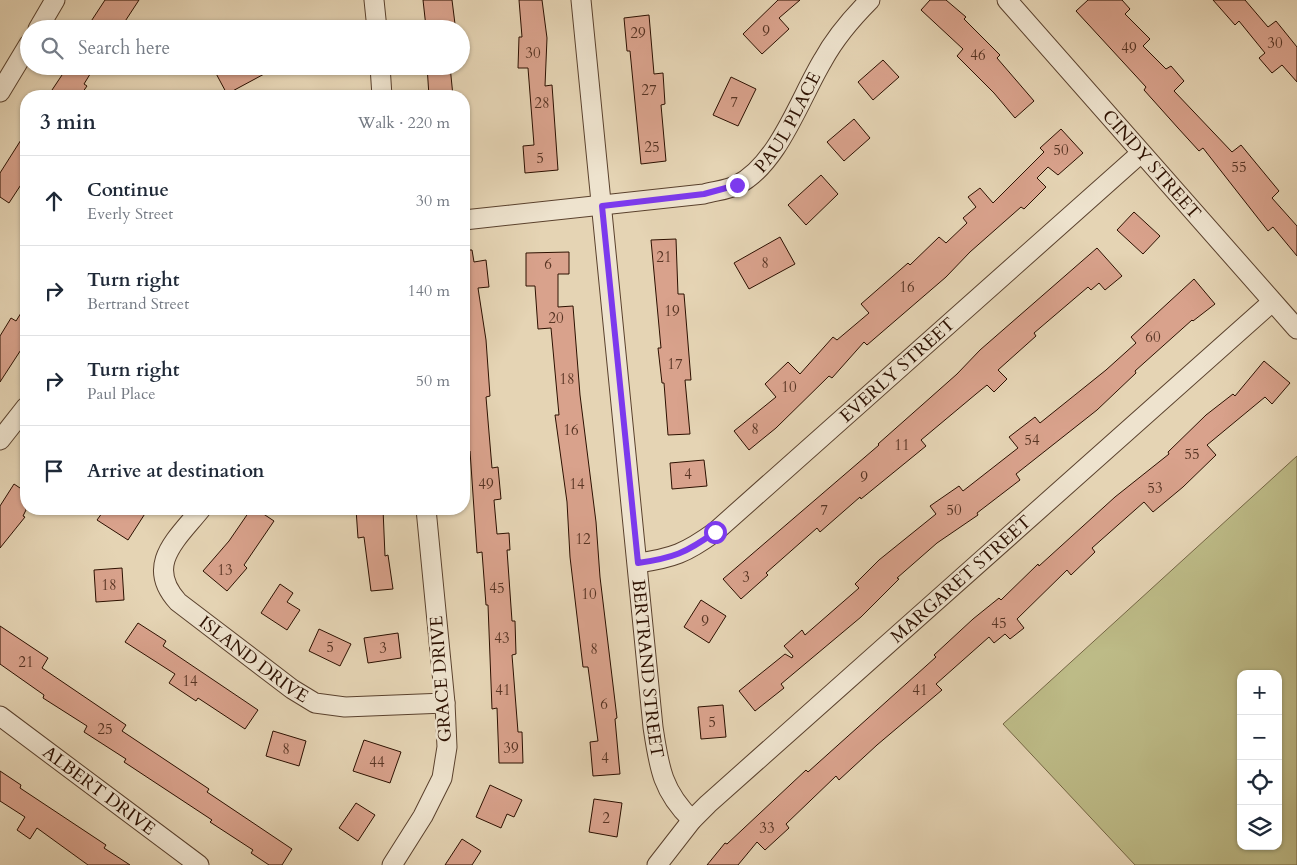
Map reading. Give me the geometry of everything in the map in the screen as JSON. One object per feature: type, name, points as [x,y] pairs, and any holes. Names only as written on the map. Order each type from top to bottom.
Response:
[{"type":"street","points":[[43,20],[55,0]]},
{"type":"street","points":[[374,0],[376,20]]},
{"type":"street","name":"BERTRAND STREET","points":[[581,0],[658,762],[669,792],[692,820]]},
{"type":"street","name":"PAUL PLACE","points":[[470,219],[704,194],[737,185],[757,170],[773,152],[827,53],[852,19],[870,0]]},
{"type":"street","name":"CINDY STREET","points":[[1007,0],[1297,329]]},
{"type":"street","points":[[0,92],[20,59]]},
{"type":"street","points":[[378,90],[379,75]]},
{"type":"street","name":"EVERLY STREET","points":[[638,563],[667,559],[691,550],[715,532],[1141,153]]},
{"type":"street","name":"MARGARET STREET","points":[[657,865],[692,820],[1272,302]]},
{"type":"street","points":[[0,440],[20,415]]},
{"type":"street","name":"ISLAND DRIVE","points":[[196,515],[166,553],[163,563],[167,591],[178,602],[284,683],[316,703],[345,708],[446,703]]},
{"type":"street","name":"GRACE DRIVE","points":[[392,865],[423,816],[442,778],[447,747],[446,703],[427,515]]},
{"type":"street","name":"ALBERT DRIVE","points":[[0,716],[199,865]]},
{"type":"shaded area","points":[[1297,456],[1297,865],[1135,865],[1003,724]]},
{"type":"building","points":[[105,0],[139,0],[126,20],[92,20]]},
{"type":"building","points":[[423,0],[452,0],[454,20],[425,20]]},
{"type":"building","points":[[519,0],[542,0],[547,38],[545,86],[552,85],[558,170],[525,173],[523,146],[534,145],[528,68],[518,68],[519,37],[522,37]]},
{"type":"building","points":[[778,0],[800,0],[779,18],[789,29],[762,54],[743,34]]},
{"type":"building","points":[[930,0],[946,0],[966,17],[964,19],[1000,55],[997,58],[1034,101],[1015,118],[994,93],[957,56],[963,49],[921,10]]},
{"type":"building","points":[[1088,0],[1122,0],[1130,9],[1125,14],[1150,39],[1143,46],[1166,69],[1171,66],[1184,81],[1174,91],[1232,152],[1241,145],[1279,191],[1272,198],[1297,226],[1297,256],[1273,227],[1268,231],[1203,148],[1199,151],[1144,90],[1146,87],[1076,11]]},
{"type":"building","points":[[1213,0],[1245,0],[1268,27],[1276,21],[1297,47],[1297,82],[1282,65],[1272,73],[1259,58],[1265,53],[1239,21],[1235,25]]},
{"type":"building","points":[[649,15],[654,74],[663,73],[665,104],[661,105],[666,161],[641,164],[630,51],[627,51],[624,18]]},
{"type":"building","points":[[883,60],[899,77],[873,100],[858,82]]},
{"type":"building","points":[[62,75],[90,75],[84,84],[87,86],[84,90],[52,90]]},
{"type":"building","points":[[217,75],[262,75],[234,90],[225,90]]},
{"type":"building","points":[[428,75],[451,75],[452,90],[429,90]]},
{"type":"building","points":[[731,77],[756,89],[738,126],[713,115]]},
{"type":"building","points":[[854,119],[870,138],[844,161],[827,142]]},
{"type":"building","points":[[1061,129],[1083,153],[1058,175],[1048,167],[1037,178],[1046,187],[1024,209],[1021,207],[970,252],[946,277],[867,345],[864,342],[832,378],[829,376],[776,428],[749,450],[734,431],[776,397],[765,384],[788,362],[800,374],[833,337],[837,340],[869,313],[861,304],[908,263],[910,265],[939,237],[946,243],[967,223],[963,218],[976,207],[968,197],[980,188],[993,203],[1044,152],[1040,148]]},
{"type":"building","points":[[20,141],[20,186],[9,203],[0,197],[0,173]]},
{"type":"building","points":[[821,175],[838,194],[806,225],[788,205]]},
{"type":"building","points":[[1134,212],[1160,236],[1143,254],[1117,230]]},
{"type":"building","points":[[780,237],[795,264],[749,289],[734,263]]},
{"type":"building","points":[[676,239],[678,294],[684,294],[691,380],[685,380],[690,434],[668,435],[664,383],[662,383],[658,348],[661,348],[651,240]]},
{"type":"building","points":[[1097,248],[1122,276],[1105,290],[1099,283],[1091,290],[1088,287],[1034,333],[1036,336],[998,370],[1007,379],[994,392],[987,385],[976,394],[921,440],[926,446],[861,499],[860,497],[820,532],[817,528],[766,573],[768,575],[741,599],[723,579],[879,445],[957,374],[980,350]]},
{"type":"building","points":[[470,250],[472,250],[474,262],[486,260],[489,287],[478,288],[486,340],[490,396],[486,397],[492,468],[498,467],[501,499],[494,500],[497,534],[509,533],[510,550],[507,550],[512,621],[515,621],[516,654],[512,655],[518,732],[522,732],[523,763],[499,763],[497,708],[492,709],[488,605],[486,605],[482,552],[477,553],[470,451]]},
{"type":"building","points":[[569,252],[569,274],[558,274],[558,307],[573,306],[580,395],[617,718],[615,719],[620,774],[593,776],[590,742],[598,741],[588,667],[583,667],[570,557],[567,502],[555,415],[559,415],[551,328],[538,329],[535,286],[526,286],[526,253]]},
{"type":"building","points":[[1194,279],[1215,304],[1192,320],[1135,371],[1136,373],[1097,410],[1016,474],[1020,480],[977,513],[978,515],[937,543],[897,578],[899,579],[861,617],[781,684],[784,688],[755,711],[739,691],[785,654],[792,658],[793,656],[784,646],[802,630],[805,635],[859,588],[855,584],[879,560],[936,514],[930,506],[959,486],[963,491],[1018,448],[1009,437],[1035,417],[1040,423],[1106,370],[1136,343],[1131,337]]},
{"type":"building","points":[[20,315],[20,351],[0,382],[0,336],[11,318],[16,321]]},
{"type":"building","points":[[1264,361],[1290,383],[1272,404],[1265,397],[1207,445],[1216,455],[1183,487],[1153,512],[1144,502],[1092,548],[1095,552],[1071,575],[1067,570],[1017,619],[1024,628],[1010,639],[1005,634],[994,643],[989,637],[936,684],[942,690],[839,780],[836,776],[786,824],[789,828],[765,850],[757,842],[738,865],[707,865],[725,843],[727,844],[806,770],[808,772],[936,657],[934,655],[973,619],[999,598],[1001,600],[1038,564],[1039,566],[1115,497],[1169,454],[1168,452],[1206,415],[1233,394],[1235,396]]},
{"type":"building","points":[[704,460],[707,486],[672,489],[670,463]]},
{"type":"building","points":[[14,484],[20,488],[20,515],[25,517],[0,548],[0,506]]},
{"type":"building","points":[[101,515],[144,515],[128,540],[97,520]]},
{"type":"building","points":[[247,515],[265,515],[274,521],[244,565],[247,568],[227,591],[203,571],[229,541]]},
{"type":"building","points":[[356,515],[383,515],[385,556],[388,555],[393,589],[371,591],[364,537],[358,538]]},
{"type":"building","points":[[122,568],[124,600],[96,602],[94,570]]},
{"type":"building","points":[[280,584],[293,593],[287,602],[300,610],[287,630],[261,613]]},
{"type":"building","points":[[701,600],[726,616],[709,643],[684,627]]},
{"type":"building","points":[[138,623],[166,641],[163,646],[258,710],[245,729],[198,698],[196,701],[169,683],[175,674],[125,642]]},
{"type":"building","points":[[0,626],[48,658],[42,668],[126,725],[122,731],[209,789],[207,792],[292,849],[282,865],[269,865],[251,853],[253,850],[210,822],[212,820],[124,762],[126,759],[84,732],[87,726],[43,698],[44,695],[0,664]]},
{"type":"building","points":[[319,629],[351,644],[340,666],[309,651]]},
{"type":"building","points":[[398,633],[401,658],[368,663],[364,638]]},
{"type":"building","points":[[723,705],[726,737],[701,739],[698,707]]},
{"type":"building","points":[[273,731],[306,741],[299,766],[266,756]]},
{"type":"building","points":[[364,740],[401,752],[390,783],[353,771]]},
{"type":"building","points":[[0,771],[21,785],[20,788],[106,845],[104,848],[130,865],[88,865],[37,828],[30,839],[17,830],[25,817],[0,801]]},
{"type":"building","points":[[490,785],[522,800],[514,817],[507,814],[501,828],[476,817]]},
{"type":"building","points":[[594,799],[622,803],[617,837],[589,832]]},
{"type":"building","points":[[356,803],[375,815],[358,841],[339,828]]},
{"type":"building","points":[[462,839],[481,851],[472,865],[445,865]]},
{"type":"route","points":[[715,532],[691,550],[667,559],[638,563],[602,206],[704,194],[737,185]]}]
